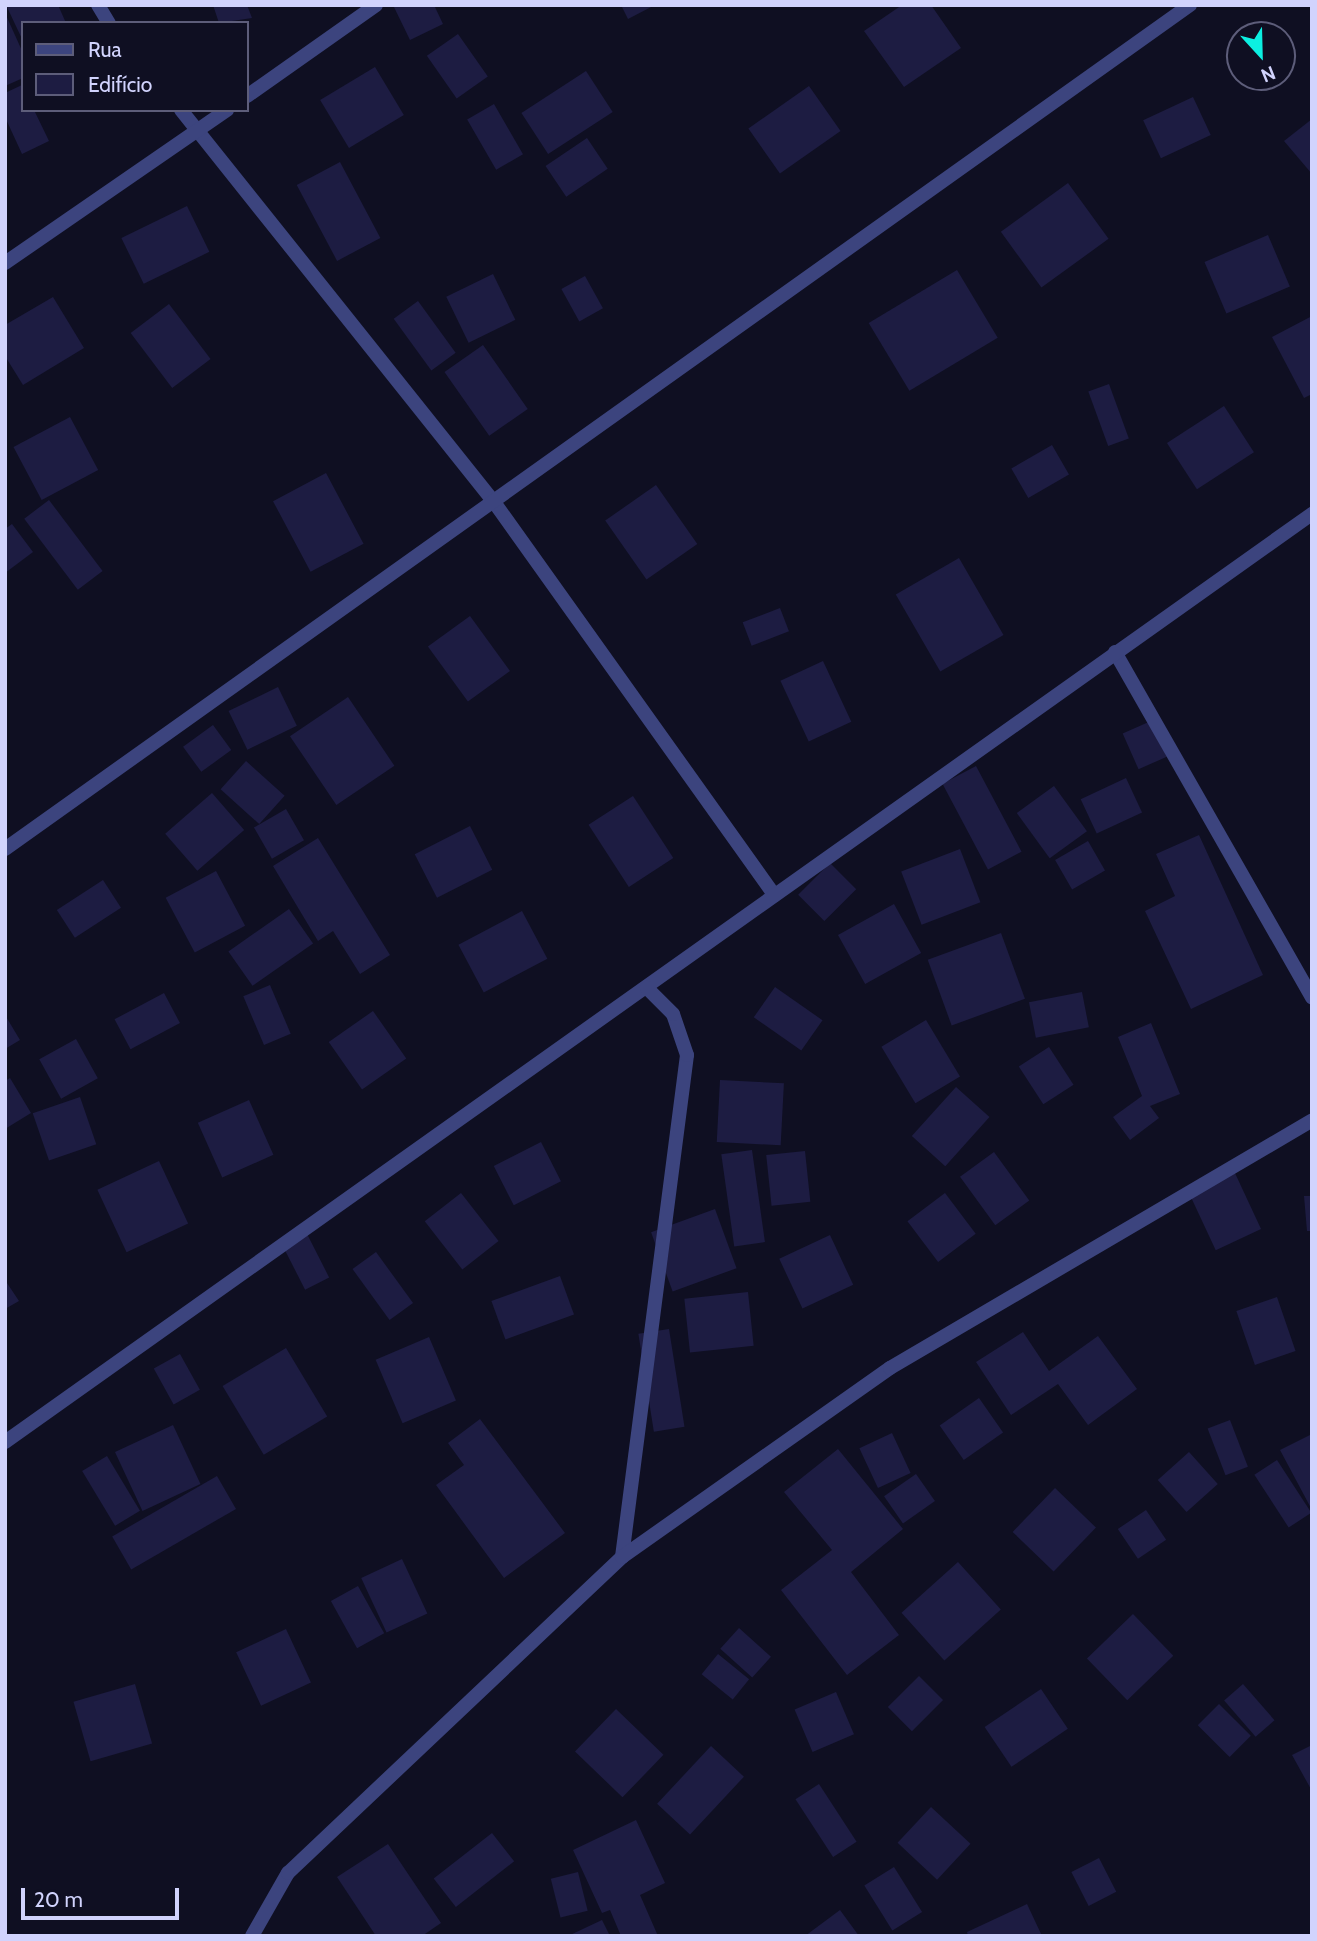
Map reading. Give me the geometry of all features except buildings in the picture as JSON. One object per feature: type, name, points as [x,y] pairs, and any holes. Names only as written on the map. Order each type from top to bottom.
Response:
[{"type":"street","points":[[98,5],[107,21]]},
{"type":"street","points":[[248,95],[376,5]]},
{"type":"street","points":[[5,849],[1190,5]]},
{"type":"street","points":[[183,112],[494,502],[774,895]]},
{"type":"street","points":[[5,262],[224,112]]},
{"type":"street","points":[[5,1442],[1312,514]]},
{"type":"street","points":[[1115,652],[1312,998]]},
{"type":"street","points":[[622,1557],[687,1055],[674,1014],[647,988]]},
{"type":"street","points":[[252,1936],[288,1872],[622,1557],[890,1367],[1312,1120]]}]
